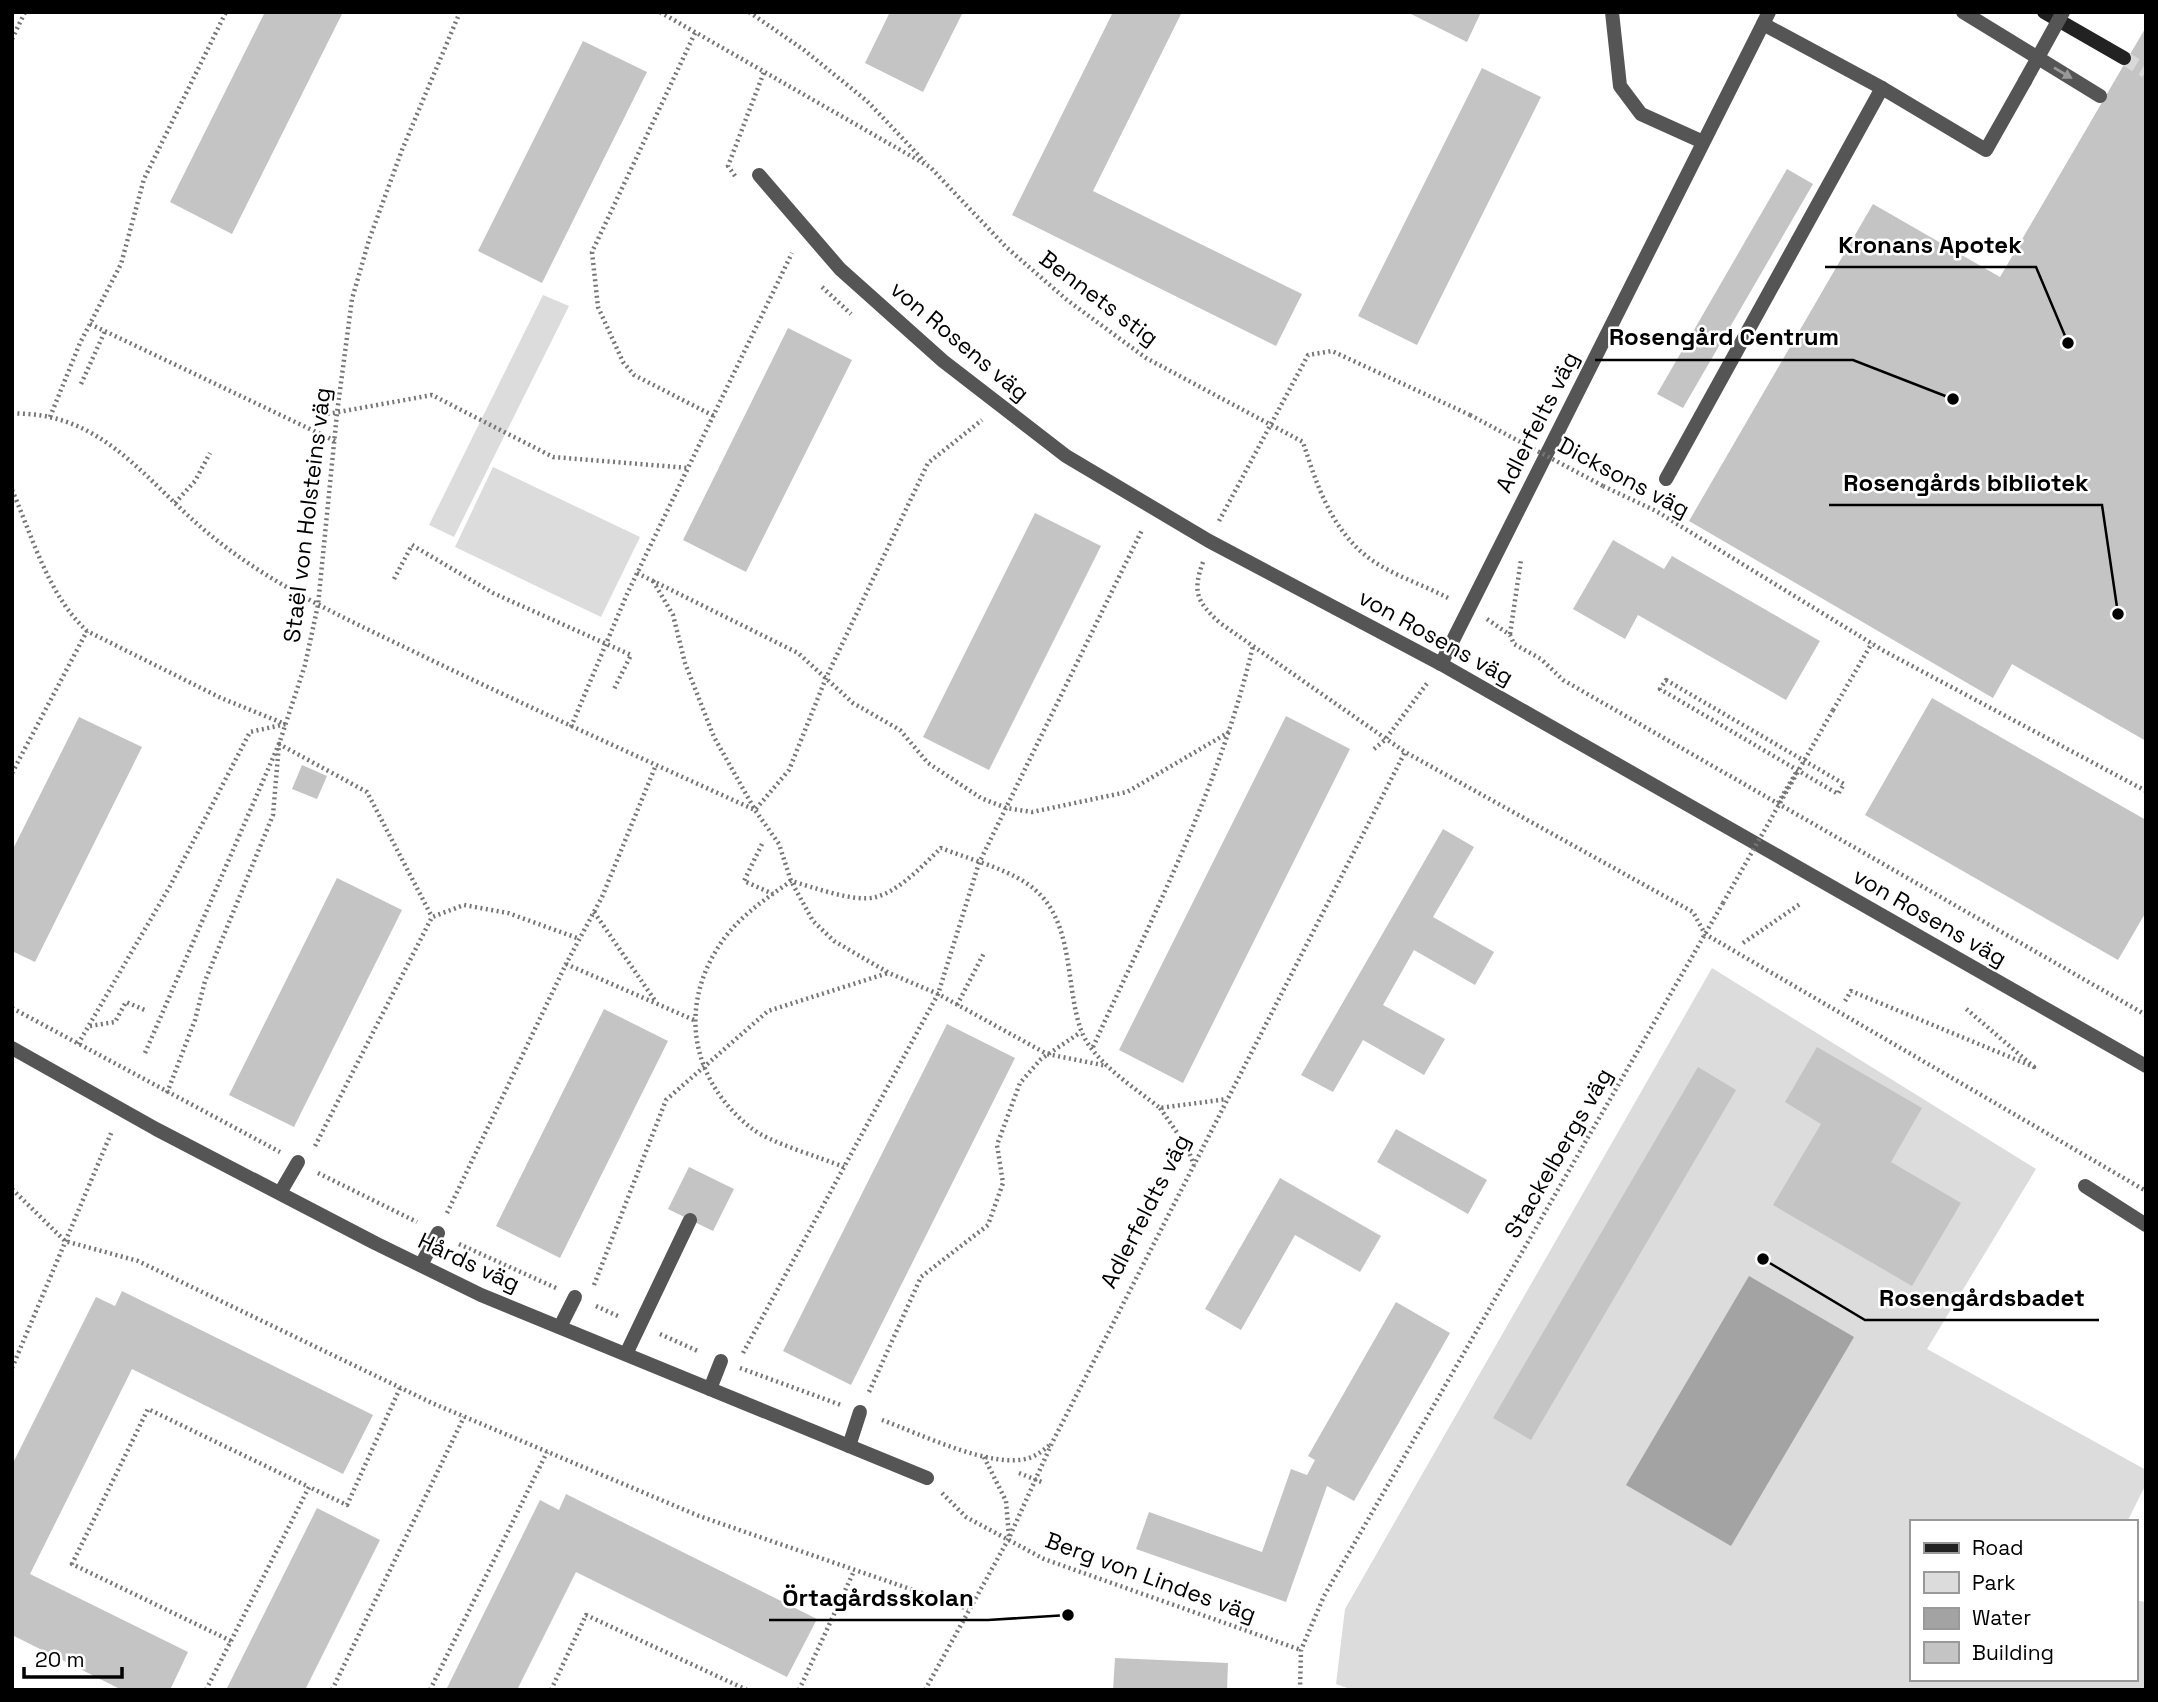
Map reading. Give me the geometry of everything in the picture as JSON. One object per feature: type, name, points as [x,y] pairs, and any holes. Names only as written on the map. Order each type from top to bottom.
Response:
[{"type":"main road","points":[[2044,12],[2124,58]]},
{"type":"street","points":[[1612,12],[1620,86],[1641,114],[1703,142]]},
{"type":"street","points":[[1963,12],[2100,96]]},
{"type":"street","points":[[1766,18],[1986,150],[2063,12]]},
{"type":"street","name":"Adlerfelts väg","points":[[1441,664],[1766,18]]},
{"type":"street","points":[[1666,479],[1882,88]]},
{"type":"street","name":"von Rosens väg","points":[[759,175],[839,269],[943,361],[1066,456],[1209,541],[1441,664],[2146,1066]]},
{"type":"street","name":"Hårds väg","points":[[12,1048],[280,1194],[421,1265],[560,1327],[927,1478]]},
{"type":"street","points":[[280,1194],[301,1164]]},
{"type":"street","points":[[2085,1186],[2146,1226]]},
{"type":"street","points":[[626,1354],[690,1220]]},
{"type":"street","points":[[421,1265],[438,1233]]},
{"type":"street","points":[[560,1327],[581,1300]]},
{"type":"street","points":[[710,1389],[722,1361]]},
{"type":"street","points":[[849,1446],[860,1412]]},
{"type":"path","points":[[12,39],[26,12]]},
{"type":"path","points":[[50,417],[90,324],[121,264],[144,179],[226,12]]},
{"type":"path","name":"Staël von Holsteins väg","points":[[145,1053],[279,744],[305,665],[318,605],[337,413],[352,299],[369,240],[460,12]]},
{"type":"path","name":"Bennets stig","points":[[660,12],[930,167]]},
{"type":"path","name":"Bennets stig","points":[[749,12],[804,50],[867,101],[1006,247],[1067,300],[1146,358],[1303,442],[1318,488],[1340,529],[1366,556],[1499,625],[1510,635],[1514,644],[1541,659],[1563,680],[2146,1015]]},
{"type":"path","points":[[695,33],[592,252],[598,307],[623,362],[634,374],[714,416]]},
{"type":"path","points":[[571,727],[637,573],[792,253]]},
{"type":"path","points":[[90,324],[335,441]]},
{"type":"path","points":[[81,384],[105,331]]},
{"type":"path","name":"Dicksons väg","points":[[1271,426],[1308,355],[1332,351],[1470,415],[1602,486],[1656,511],[1872,643],[2146,791]]},
{"type":"path","points":[[322,415],[432,395],[554,457],[689,468]]},
{"type":"path","points":[[12,413],[50,417],[76,426],[129,458],[202,529],[271,578],[318,605],[571,727],[755,810]]},
{"type":"path","points":[[755,810],[789,770],[826,678],[928,463],[983,419]]},
{"type":"path","points":[[1271,426],[1209,541],[1198,576],[1197,592],[1202,607],[1385,740],[1693,912],[1705,934],[2146,1191]]},
{"type":"path","points":[[176,503],[195,481],[210,453]]},
{"type":"path","points":[[12,490],[58,596],[71,616],[87,631],[220,698],[286,724]]},
{"type":"path","points":[[1052,1443],[1027,1459],[1005,1460],[983,1456],[736,1367],[938,994],[979,863],[1142,530]]},
{"type":"path","points":[[394,579],[412,545],[493,593],[631,655],[614,689]]},
{"type":"path","points":[[1510,635],[1521,556]]},
{"type":"path","points":[[637,573],[798,653],[853,703],[900,730],[928,763],[981,798],[1006,808],[1032,812],[1127,792],[1231,731]]},
{"type":"path","points":[[653,581],[673,615],[685,663],[714,737],[755,810],[779,844],[791,881],[813,921],[834,941],[889,973],[938,994],[1047,1054],[1108,1066]]},
{"type":"path","points":[[12,773],[87,631]]},
{"type":"path","name":"Stackelbergs väg","points":[[1300,1690],[1301,1650],[1324,1596],[1872,643]]},
{"type":"path","points":[[1093,1047],[1186,841],[1231,731],[1253,646]]},
{"type":"path","points":[[1374,749],[1385,740],[1441,664]]},
{"type":"path","points":[[1666,680],[1804,762],[1844,784],[1838,794],[1660,689],[1666,680]]},
{"type":"path","points":[[78,1044],[169,888],[250,732],[286,724]]},
{"type":"path","points":[[167,1093],[195,1020],[205,981],[273,815],[279,744],[367,792],[432,917]]},
{"type":"path","name":"Adlerfeldts väg","points":[[925,1690],[1009,1538],[1052,1443],[1405,752]]},
{"type":"path","points":[[438,1233],[566,964],[594,912],[656,765]]},
{"type":"path","points":[[1778,803],[1797,771]]},
{"type":"path","points":[[762,844],[744,881],[773,894]]},
{"type":"path","points":[[791,881],[846,895],[876,897],[903,882],[941,848],[1027,883],[1053,912],[1067,948],[1081,1032],[1108,1066],[1160,1108],[1187,1147],[1194,1166]]},
{"type":"path","points":[[791,881],[753,908],[723,940],[705,977],[694,1020],[702,1066],[724,1104],[754,1130],[844,1167]]},
{"type":"path","points":[[1743,943],[1800,904]]},
{"type":"path","points":[[301,1164],[432,917],[464,905],[508,913],[580,939]]},
{"type":"path","points":[[594,912],[656,1003]]},
{"type":"path","points":[[957,1004],[984,953]]},
{"type":"path","points":[[566,964],[694,1020]]},
{"type":"path","points":[[581,1300],[666,1100],[768,1010],[889,973]]},
{"type":"path","points":[[1845,1001],[1851,990],[2035,1067],[1964,1007]]},
{"type":"path","points":[[89,1026],[115,1022],[126,1002],[147,1011]]},
{"type":"path","points":[[12,1008],[301,1164],[438,1233],[581,1300],[722,1361]]},
{"type":"path","points":[[860,1412],[921,1277],[988,1225],[1003,1183],[997,1145],[1020,1083],[1047,1054],[1081,1032]]},
{"type":"path","points":[[1160,1108],[1227,1099]]},
{"type":"path","points":[[12,1368],[112,1131]]},
{"type":"path","points":[[12,1189],[65,1241],[138,1261],[464,1417],[699,1516],[968,1609]]},
{"type":"path","points":[[231,1641],[72,1564],[148,1409],[347,1505],[400,1388]]},
{"type":"path","points":[[332,1690],[464,1417]]},
{"type":"path","points":[[430,1690],[547,1452]]},
{"type":"path","points":[[983,1456],[1006,1502],[1009,1538]]},
{"type":"path","points":[[1019,1473],[1044,1483]]},
{"type":"path","name":"Berg von Lindes väg","points":[[927,1478],[966,1517],[1044,1559],[1301,1650]]},
{"type":"path","points":[[206,1690],[309,1487]]},
{"type":"path","points":[[799,1690],[854,1571]]},
{"type":"path","points":[[551,1690],[586,1615],[747,1690]]},
{"type":"green space","points":[[543,295],[569,306],[454,537],[429,525]]},
{"type":"green space","points":[[493,467],[640,537],[601,617],[455,547]]},
{"type":"green space","points":[[1712,968],[2036,1169],[1927,1349],[2146,1470],[2146,1484],[2128,1520],[1910,1520],[1910,1681],[2137,1681],[2137,1600],[2146,1602],[2146,1690],[1353,1690],[1336,1684],[1345,1609]]},
{"type":"water","points":[[1749,1276],[1854,1337],[1731,1546],[1626,1485]]},
{"type":"building","points":[[265,12],[343,12],[232,234],[170,202]]},
{"type":"building","points":[[890,12],[963,12],[923,92],[865,63]]},
{"type":"building","points":[[1113,12],[1182,12],[1093,191],[1302,294],[1276,346],[1012,215]]},
{"type":"building","points":[[1407,12],[1481,12],[1467,42]]},
{"type":"building","points":[[2146,27],[2146,741],[2012,664],[1993,698],[1689,521],[1873,204],[2000,277]]},
{"type":"building","points":[[583,41],[647,72],[542,283],[478,251]]},
{"type":"building","points":[[1482,68],[1541,97],[1417,345],[1358,316]]},
{"type":"building","points":[[1787,169],[1813,184],[1683,408],[1657,394]]},
{"type":"building","points":[[788,328],[852,360],[746,572],[683,540]]},
{"type":"building","points":[[1035,513],[1101,546],[989,770],[923,737]]},
{"type":"building","points":[[1613,540],[1664,569],[1672,556],[1820,641],[1786,700],[1638,615],[1625,639],[1573,609]]},
{"type":"building","points":[[1932,698],[2146,820],[2146,912],[2118,960],[1865,815]]},
{"type":"building","points":[[1286,716],[1350,749],[1183,1083],[1119,1050]]},
{"type":"building","points":[[79,717],[142,747],[35,962],[12,951],[12,851]]},
{"type":"building","points":[[302,765],[327,776],[317,799],[292,789]]},
{"type":"building","points":[[1443,829],[1474,847],[1433,917],[1494,952],[1475,985],[1414,950],[1383,1005],[1445,1039],[1424,1075],[1363,1040],[1333,1092],[1301,1075]]},
{"type":"building","points":[[337,878],[402,910],[294,1127],[229,1095]]},
{"type":"building","points":[[604,1009],[668,1041],[560,1258],[496,1226]]},
{"type":"building","points":[[947,1024],[1015,1058],[851,1385],[783,1351]]},
{"type":"building","points":[[1817,1047],[1922,1108],[1891,1162],[1961,1203],[1912,1286],[1773,1205],[1821,1124],[1785,1102]]},
{"type":"building","points":[[1698,1067],[1736,1090],[1531,1440],[1493,1418]]},
{"type":"building","points":[[1396,1129],[1487,1180],[1468,1214],[1377,1162]]},
{"type":"building","points":[[689,1167],[734,1189],[713,1231],[668,1209]]},
{"type":"building","points":[[1280,1178],[1381,1236],[1360,1272],[1295,1235],[1241,1330],[1205,1309]]},
{"type":"building","points":[[122,1291],[373,1415],[343,1474],[132,1369],[30,1574],[188,1652],[170,1690],[122,1690],[12,1635],[12,1465],[96,1297],[115,1306]]},
{"type":"building","points":[[1396,1302],[1450,1333],[1354,1501],[1327,1486],[1286,1602],[1136,1549],[1149,1512],[1262,1552],[1291,1469],[1307,1475],[1315,1460],[1308,1456]]},
{"type":"building","points":[[566,1494],[817,1619],[787,1677],[576,1572],[517,1690],[446,1690],[540,1500],[559,1510]]},
{"type":"building","points":[[317,1508],[380,1540],[305,1690],[226,1690]]},
{"type":"building","points":[[1115,1658],[1228,1663],[1227,1690],[1113,1690]]},
{"type":"tunnel","points":[[2124,58],[2146,71]]},
{"type":"place","name":"Kronans Apotek","points":[[2068,343]]},
{"type":"place","name":"Rosengård Centrum","points":[[1953,399]]},
{"type":"place","name":"Rosengårds bibliotek","points":[[2118,614]]},
{"type":"place","name":"Rosengårdsbadet","points":[[1763,1259]]},
{"type":"place","name":"Örtagårdsskolan","points":[[1068,1615]]}]
